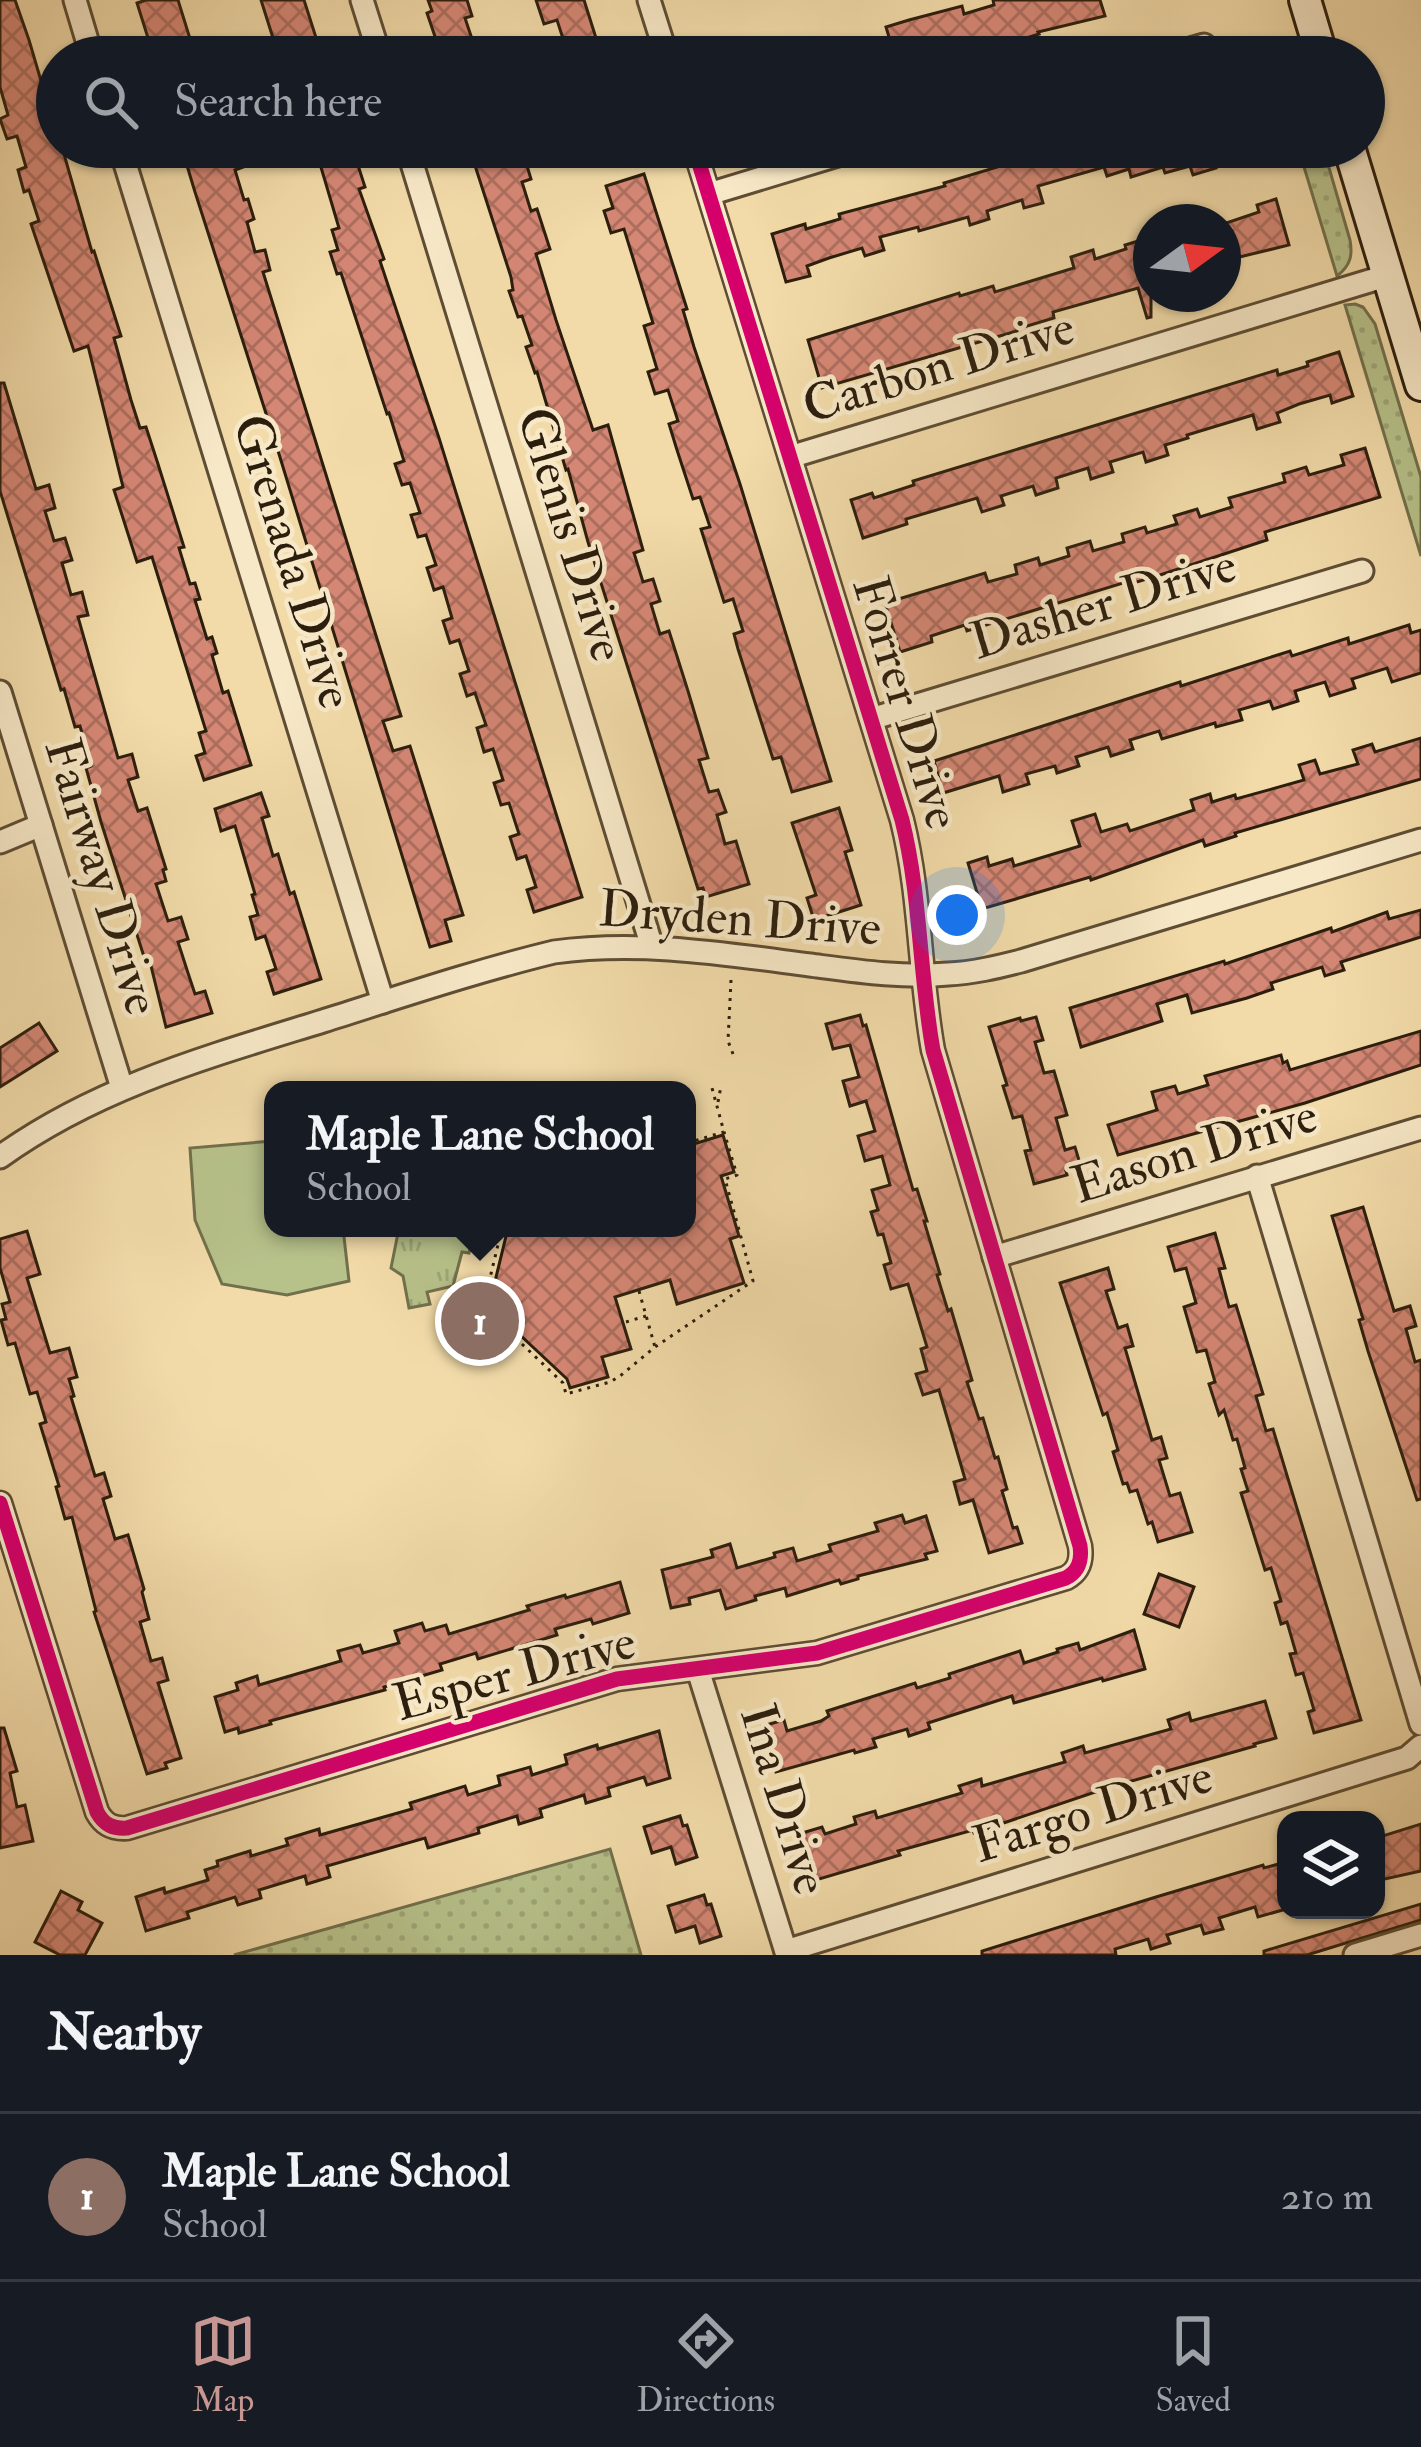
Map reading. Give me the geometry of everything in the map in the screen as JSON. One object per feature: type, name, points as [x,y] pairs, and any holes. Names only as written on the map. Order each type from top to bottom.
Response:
[{"type":"main road","points":[[1305,0],[1316,36]]},
{"type":"main road","points":[[1355,168],[1421,385]]},
{"type":"street","points":[[75,0],[86,36]]},
{"type":"street","points":[[362,0],[373,36]]},
{"type":"street","points":[[649,0],[660,36]]},
{"type":"street","name":"Grenada Drive","points":[[126,168],[382,1002]]},
{"type":"street","name":"Glenis Drive","points":[[413,168],[652,947]]},
{"type":"street","name":"Forrer Drive","points":[[701,168],[914,868],[921,975],[933,1050],[1080,1546],[1078,1566]]},
{"type":"street","points":[[709,194],[795,168]]},
{"type":"street","name":"Carbon Drive","points":[[790,457],[1388,275]]},
{"type":"street","name":"Dasher Drive","points":[[871,719],[1362,571]]},
{"type":"street","name":"Fairway Drive","points":[[0,692],[122,1088]]},
{"type":"street","points":[[0,842],[41,825]]},
{"type":"street","name":"Dryden Drive","points":[[0,1157],[64,1116],[182,1065],[554,952],[652,947],[874,974],[970,972],[1021,961],[1421,840]]},
{"type":"street","name":"Eason Drive","points":[[994,1257],[1421,1128]]},
{"type":"street","points":[[1258,1176],[1421,1724]]},
{"type":"street","name":"Esper Drive","points":[[2,1515],[97,1812],[110,1826],[128,1828],[617,1679],[784,1659],[854,1644],[1066,1578],[1078,1566]]},
{"type":"street","name":"Ina Drive","points":[[698,1670],[787,1953]]},
{"type":"street","name":"Fargo Drive","points":[[787,1953],[1407,1758],[1421,1746]]},
{"type":"street","points":[[1354,1955],[1400,1948],[1421,1934]]},
{"type":"path","points":[[730,1051],[731,980]]},
{"type":"path","points":[[717,1107],[721,1086]]},
{"type":"path","points":[[500,1237],[483,1307],[563,1383],[566,1394],[610,1382],[753,1281],[725,1179],[737,1175],[712,1088]]},
{"type":"path","points":[[696,1140],[724,1132]]},
{"type":"path","points":[[639,1291],[656,1347]]},
{"type":"path","points":[[626,1322],[646,1316]]},
{"type":"green space","points":[[1304,168],[1329,168],[1351,246],[1348,264],[1337,276]]},
{"type":"green space","points":[[1355,304],[1375,324],[1421,477],[1421,556],[1345,305]]},
{"type":"green space","points":[[264,1142],[264,1237],[344,1237],[349,1281],[287,1295],[222,1284],[195,1220],[190,1148]]},
{"type":"green space","points":[[397,1237],[473,1237],[469,1253],[462,1252],[453,1286],[427,1292],[430,1304],[409,1308],[403,1276],[391,1268]]},
{"type":"green space","points":[[610,1849],[641,1955],[234,1955]]},
{"type":"building","points":[[0,0],[15,0],[36,64],[36,168],[68,168],[121,336],[114,338],[131,400],[140,428],[146,427],[184,547],[179,548],[190,584],[195,583],[200,599],[195,600],[207,639],[212,637],[217,653],[212,655],[223,693],[228,691],[251,765],[204,780],[196,756],[205,753],[199,733],[206,731],[152,557],[137,562],[114,490],[123,487],[88,346],[74,351],[31,224],[39,221],[18,170],[26,167],[17,136],[7,139],[0,119],[8,115],[0,87]]},
{"type":"building","points":[[178,0],[189,36],[147,36],[137,3]]},
{"type":"building","points":[[261,0],[304,0],[315,36],[272,36]]},
{"type":"building","points":[[428,0],[467,0],[472,16],[465,18],[471,36],[435,36],[427,13],[432,11]]},
{"type":"building","points":[[536,0],[584,0],[595,36],[562,36],[557,20],[544,24]]},
{"type":"building","points":[[993,0],[1100,0],[1105,16],[1033,36],[889,36],[886,27],[962,6],[964,14],[994,5]]},
{"type":"building","points":[[188,168],[240,168],[235,170],[254,219],[247,222],[255,252],[265,250],[270,270],[263,272],[401,716],[383,721],[393,751],[410,746],[463,915],[445,920],[451,941],[430,947]]},
{"type":"building","points":[[321,168],[359,168],[365,187],[359,189],[384,259],[380,261],[582,897],[534,912],[527,890],[536,887],[526,856],[517,859],[510,837],[519,834],[509,803],[501,805],[494,783],[503,780],[493,749],[484,752],[477,728],[486,725],[475,693],[467,696],[460,674],[469,671],[459,640],[450,643],[443,621],[452,618],[443,587],[434,590],[427,568],[436,565],[426,535],[418,537],[411,515],[420,513],[410,483],[402,485],[395,464],[404,461],[330,252],[338,250],[332,230],[339,228]]},
{"type":"building","points":[[476,168],[528,168],[531,179],[522,182],[550,249],[536,254],[556,320],[593,430],[608,425],[643,550],[634,553],[643,582],[653,579],[660,601],[651,604],[660,634],[669,631],[688,691],[708,758],[699,760],[709,792],[718,790],[726,812],[717,815],[725,844],[736,841],[749,884],[706,897],[703,888],[698,889],[526,347],[532,345],[509,291],[513,290]]},
{"type":"building","points":[[994,168],[1101,168],[1038,186],[1043,203],[1024,208],[1022,200],[987,211],[989,219],[970,225],[968,217],[880,237],[884,250],[865,256],[862,248],[829,258],[807,266],[810,276],[786,282],[772,234],[840,219],[839,214]]},
{"type":"building","points":[[1104,168],[1160,168],[1131,177],[1129,169],[1107,176]]},
{"type":"building","points":[[644,174],[831,781],[792,792],[781,757],[773,759],[738,649],[734,634],[743,631],[733,599],[724,602],[701,529],[710,527],[700,497],[693,499],[669,424],[678,421],[668,390],[655,394],[648,372],[657,369],[644,326],[653,323],[624,229],[611,233],[604,211],[613,208],[606,186]]},
{"type":"building","points":[[1276,199],[1289,245],[1241,257],[1241,218],[1259,212],[1257,205]]},
{"type":"building","points":[[1133,243],[1133,289],[1053,312],[1054,318],[1017,331],[822,388],[808,340],[959,293],[993,286],[995,292],[1074,268],[1071,257],[1093,250],[1095,259],[1126,249],[1125,245]]},
{"type":"building","points":[[1339,352],[1353,396],[1332,403],[1330,395],[1299,404],[1277,413],[1280,422],[1257,429],[1253,415],[1187,435],[1165,445],[1168,455],[1146,462],[1143,452],[1110,462],[1113,472],[1091,479],[1088,468],[1056,478],[1058,488],[1036,495],[1033,486],[1001,496],[1004,505],[982,512],[977,498],[906,519],[907,524],[863,538],[851,500],[872,493],[874,498],[914,485],[913,481],[1277,370],[1278,375],[1308,366],[1307,362]]},
{"type":"building","points":[[0,383],[4,383],[36,489],[49,485],[55,508],[45,511],[54,541],[65,538],[72,560],[62,563],[71,595],[82,592],[88,615],[78,617],[118,758],[132,754],[138,777],[128,780],[138,811],[147,808],[166,869],[166,881],[156,884],[168,921],[181,917],[188,939],[178,942],[188,973],[195,994],[205,991],[212,1013],[166,1027],[150,962],[146,963],[101,822],[80,726],[75,727],[61,690],[0,491]]},
{"type":"building","points":[[1365,448],[1380,497],[1265,532],[1267,540],[1160,575],[967,631],[965,625],[900,652],[885,603],[985,573],[988,582],[1017,574],[1015,565],[1038,558],[1040,565],[1069,556],[1067,548],[1090,541],[1093,551],[1124,542],[1122,534],[1177,524],[1174,516],[1197,509],[1200,517],[1232,507],[1229,498],[1285,482],[1283,474],[1306,467],[1309,475],[1344,465],[1341,455]]},
{"type":"building","points":[[1409,625],[1411,633],[1421,630],[1421,673],[1392,682],[1387,668],[1352,679],[1355,688],[1330,696],[1325,682],[1295,691],[1298,701],[1273,709],[1270,701],[1239,710],[1242,720],[1162,739],[1159,731],[1130,740],[1133,749],[1111,756],[1108,747],[1076,757],[1079,766],[1057,773],[1055,766],[1026,774],[1029,784],[1003,792],[999,776],[943,793],[934,761],[1180,682],[1181,686],[1290,651],[1292,656],[1348,638],[1349,644]]},
{"type":"building","points":[[1421,738],[1421,779],[982,909],[968,863],[987,857],[989,866],[1012,859],[1014,866],[1080,846],[1072,821],[1095,814],[1101,832],[1127,824],[1130,831],[1194,810],[1191,800],[1210,794],[1212,802],[1235,795],[1236,799],[1304,780],[1299,765],[1315,760],[1320,774],[1358,764],[1353,750],[1372,744],[1375,752]]},
{"type":"building","points":[[261,793],[269,816],[262,818],[273,856],[278,854],[290,894],[294,892],[321,979],[274,994],[267,972],[276,969],[265,936],[256,939],[250,917],[258,915],[255,894],[235,826],[221,831],[215,809]]},
{"type":"building","points":[[839,808],[852,850],[845,852],[861,905],[814,920],[807,898],[816,895],[792,823]]},
{"type":"building","points":[[1421,910],[1421,937],[1341,962],[1344,970],[1325,976],[1322,967],[1271,983],[1273,989],[1192,1013],[1187,995],[1157,1004],[1162,1021],[1081,1047],[1070,1008],[1387,912],[1389,919]]},
{"type":"building","points":[[860,1015],[913,1190],[917,1189],[927,1221],[937,1275],[972,1380],[967,1382],[998,1457],[1007,1489],[1002,1491],[1022,1543],[989,1553],[973,1500],[960,1504],[954,1482],[965,1479],[939,1390],[923,1395],[916,1374],[927,1371],[921,1349],[927,1347],[908,1284],[891,1289],[884,1265],[891,1263],[871,1212],[878,1210],[872,1190],[890,1185],[882,1156],[865,1161],[858,1136],[875,1131],[866,1101],[850,1106],[843,1081],[859,1077],[850,1045],[833,1049],[826,1024]]},
{"type":"building","points":[[1036,1017],[1043,1040],[1035,1042],[1044,1073],[1054,1071],[1067,1115],[1056,1118],[1065,1150],[1075,1147],[1081,1167],[1034,1184],[1022,1116],[1013,1118],[989,1027]]},
{"type":"building","points":[[39,1023],[57,1051],[0,1087],[0,1048]]},
{"type":"building","points":[[1421,1031],[1421,1065],[1118,1155],[1108,1125],[1157,1110],[1152,1092],[1175,1086],[1178,1094],[1208,1085],[1205,1076],[1281,1055],[1290,1070]]},
{"type":"building","points":[[723,1135],[734,1172],[721,1176],[739,1236],[730,1239],[744,1283],[677,1304],[670,1280],[615,1297],[631,1349],[602,1357],[608,1377],[570,1388],[567,1379],[489,1306],[506,1237],[696,1237],[696,1143]]},
{"type":"building","points":[[1363,1207],[1394,1311],[1410,1306],[1416,1326],[1406,1329],[1415,1362],[1421,1360],[1421,1499],[1417,1500],[1368,1351],[1332,1216]]},
{"type":"building","points":[[27,1231],[40,1274],[27,1278],[50,1353],[69,1348],[77,1377],[69,1379],[71,1397],[95,1476],[104,1473],[111,1496],[103,1499],[115,1539],[128,1535],[144,1589],[149,1619],[140,1622],[151,1661],[162,1658],[168,1680],[158,1683],[181,1758],[147,1774],[94,1612],[72,1517],[65,1519],[40,1424],[46,1422],[37,1392],[30,1394],[15,1343],[8,1345],[1,1320],[6,1319],[2,1304],[10,1302],[0,1268],[0,1239]]},
{"type":"building","points":[[1215,1233],[1229,1307],[1236,1305],[1263,1394],[1256,1396],[1266,1431],[1273,1429],[1361,1720],[1314,1733],[1308,1712],[1314,1710],[1303,1673],[1296,1675],[1290,1654],[1296,1653],[1287,1622],[1281,1624],[1275,1603],[1281,1601],[1271,1568],[1265,1570],[1241,1493],[1248,1491],[1237,1439],[1233,1440],[1224,1410],[1219,1415],[1209,1384],[1215,1382],[1206,1350],[1197,1352],[1184,1307],[1196,1303],[1186,1268],[1175,1271],[1168,1247]]},
{"type":"building","points":[[1108,1268],[1114,1289],[1106,1291],[1118,1328],[1127,1325],[1133,1346],[1125,1348],[1152,1440],[1161,1437],[1167,1458],[1159,1460],[1170,1496],[1180,1493],[1192,1532],[1158,1542],[1137,1490],[1130,1492],[1127,1483],[1123,1484],[1107,1413],[1103,1415],[1060,1283]]},
{"type":"building","points":[[902,1515],[905,1523],[926,1516],[937,1551],[925,1554],[927,1559],[787,1596],[785,1588],[726,1609],[720,1590],[671,1608],[662,1570],[713,1557],[711,1550],[730,1544],[737,1568],[793,1548],[797,1561],[831,1551],[829,1545],[878,1531],[875,1523]]},
{"type":"building","points":[[1159,1574],[1194,1587],[1179,1627],[1144,1614]]},
{"type":"building","points":[[620,1582],[629,1613],[555,1629],[557,1635],[478,1659],[476,1653],[440,1664],[442,1670],[385,1690],[239,1733],[238,1728],[225,1732],[215,1697],[238,1690],[236,1683],[257,1676],[259,1685],[341,1661],[338,1651],[360,1645],[363,1653],[399,1643],[395,1631],[422,1623],[425,1631],[446,1625],[449,1634],[529,1610],[527,1606]]},
{"type":"building","points":[[1134,1630],[1145,1669],[1014,1703],[1012,1696],[928,1723],[930,1729],[909,1736],[907,1729],[873,1739],[876,1747],[776,1772],[762,1726],[784,1720],[787,1731],[821,1721],[829,1716],[827,1711],[915,1683],[917,1688],[950,1678],[949,1674],[1020,1651],[1024,1663],[1057,1649],[1078,1643],[1080,1650]]},
{"type":"building","points":[[1265,1701],[1276,1738],[816,1880],[802,1833],[822,1827],[825,1834],[856,1824],[854,1817],[875,1811],[877,1818],[962,1793],[959,1786],[981,1779],[982,1786],[1065,1762],[1062,1753],[1083,1746],[1085,1753],[1171,1729],[1168,1720],[1189,1713],[1191,1721]]},
{"type":"building","points":[[0,1728],[4,1728],[17,1771],[10,1773],[17,1807],[25,1805],[33,1841],[0,1848]]},
{"type":"building","points":[[659,1731],[670,1778],[647,1785],[644,1777],[608,1788],[610,1796],[586,1803],[584,1795],[540,1809],[542,1817],[519,1824],[517,1816],[428,1848],[425,1838],[327,1866],[330,1877],[307,1884],[305,1876],[259,1890],[261,1898],[238,1905],[235,1897],[146,1931],[136,1897],[208,1880],[205,1870],[218,1866],[217,1861],[288,1845],[286,1839],[319,1829],[320,1835],[412,1809],[410,1803],[465,1786],[468,1795],[500,1785],[498,1776],[530,1767],[532,1775],[567,1764],[565,1755]]},
{"type":"building","points":[[680,1816],[697,1857],[676,1864],[671,1847],[652,1853],[644,1827]]},
{"type":"building","points":[[1421,1824],[1421,1871],[1385,1879],[1385,1835]]},
{"type":"building","points":[[1277,1864],[1277,1912],[1258,1917],[1255,1907],[1219,1918],[1223,1929],[1204,1934],[1201,1925],[1167,1935],[1170,1943],[1151,1949],[1148,1939],[1115,1949],[1116,1955],[982,1955],[982,1951],[1156,1897]]},
{"type":"building","points":[[61,1891],[82,1902],[78,1910],[102,1923],[85,1955],[60,1955],[35,1942]]},
{"type":"building","points":[[704,1895],[721,1936],[700,1943],[695,1926],[676,1932],[668,1906]]},
{"type":"building","points":[[1421,1904],[1421,1920],[1307,1955],[1264,1955],[1264,1951],[1371,1919],[1385,1919],[1385,1915]]},
{"type":"cycle path","points":[[0,1503],[97,1812],[106,1823],[122,1828],[617,1679],[817,1653],[1066,1578],[1077,1568],[1080,1546],[933,1050],[902,820],[700,168]]},
{"type":"place","name":"Maple Lane School","points":[[480,1321]]}]
